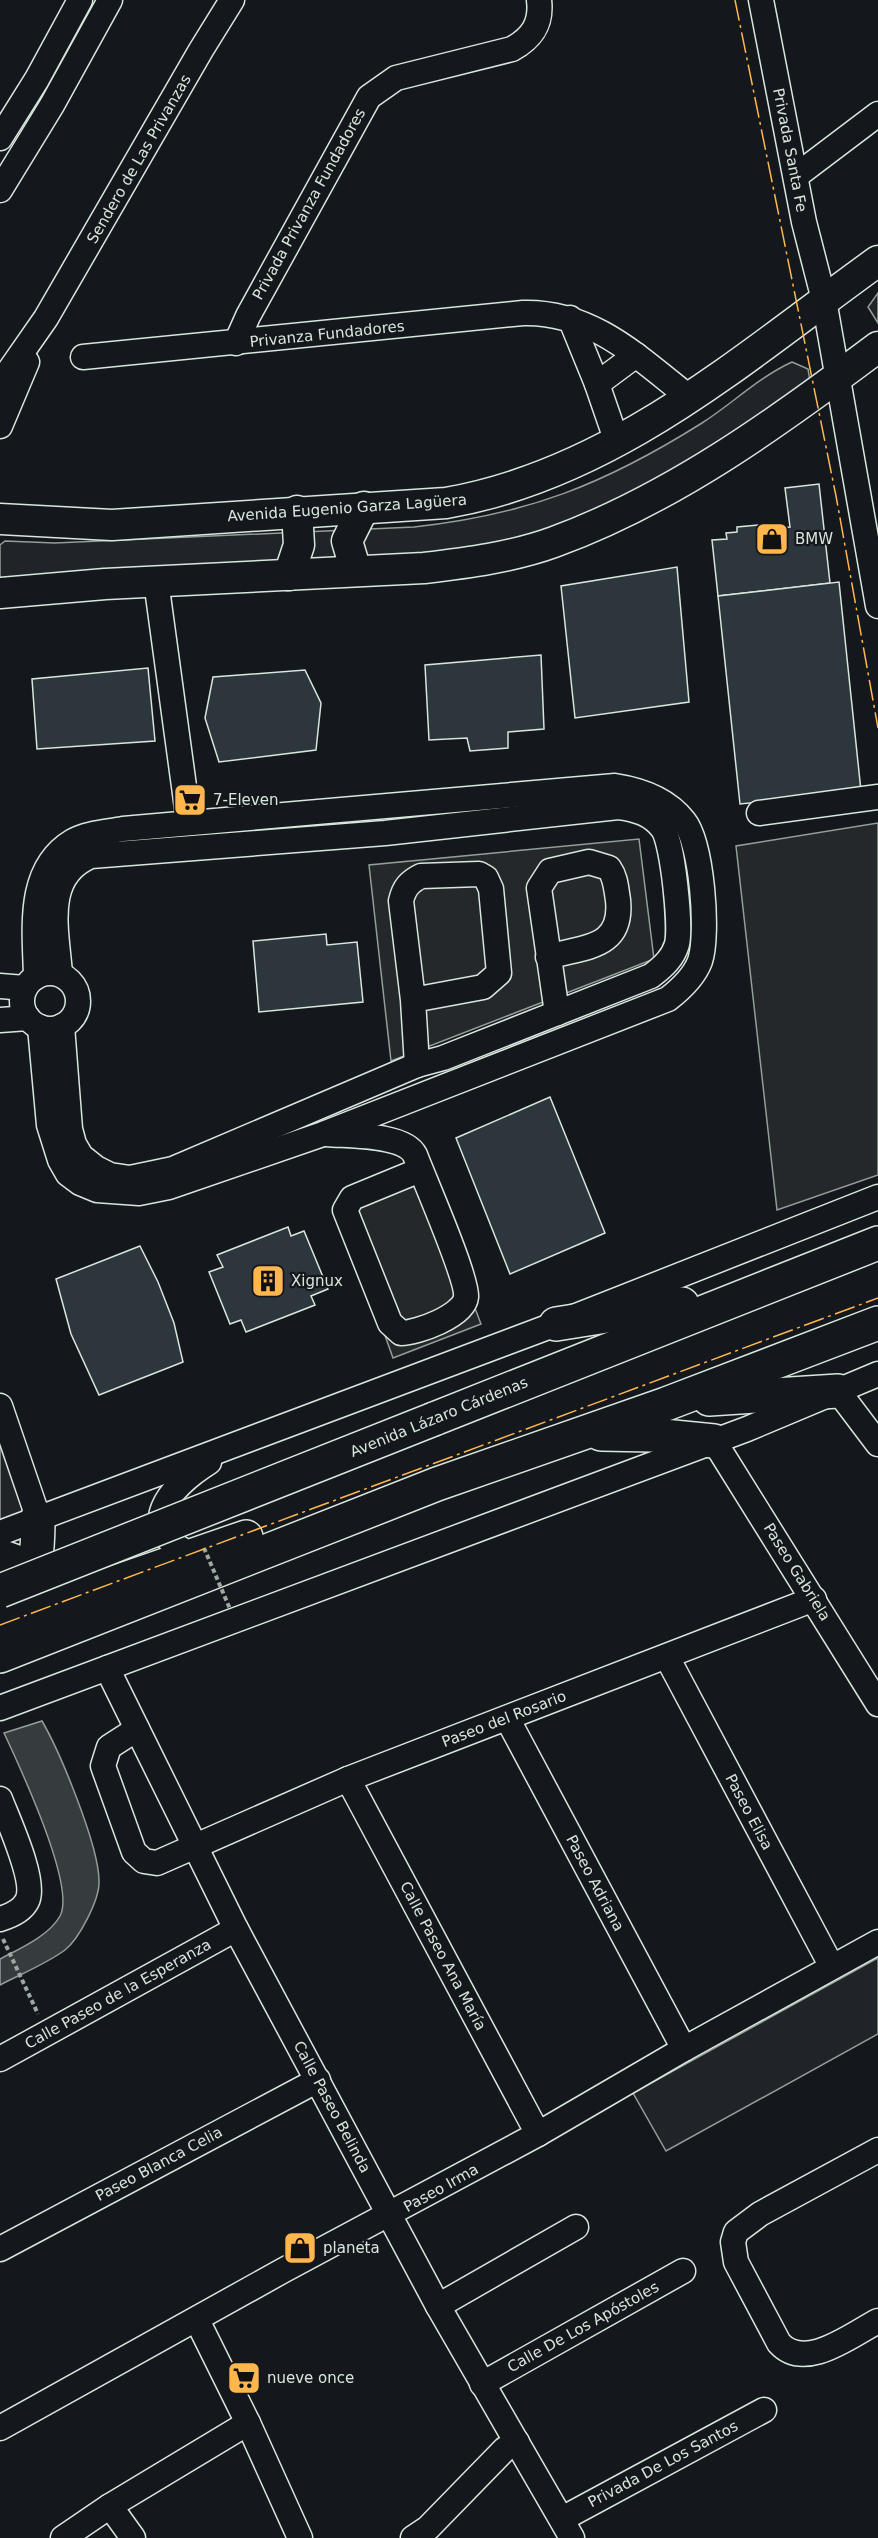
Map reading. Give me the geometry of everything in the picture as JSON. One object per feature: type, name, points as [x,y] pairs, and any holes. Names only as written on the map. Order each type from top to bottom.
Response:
[{"type":"highway","name":"Avenida Lázaro Cárdenas","points":[[2,1611],[434,1419],[878,1243]]},
{"type":"highway","points":[[556,1324],[746,1294]]},
{"type":"highway","points":[[0,1656],[437,1484],[666,1404],[878,1323]]},
{"type":"highway","points":[[666,1404],[767,1394],[838,1391]]},
{"type":"highway","points":[[578,1434],[653,1435],[714,1441]]},
{"type":"highway","points":[[2,1611],[94,1588],[375,1491],[437,1484]]},
{"type":"highway","points":[[38,1517],[1,1552],[35,1569],[94,1588]]},
{"type":"highway","points":[[2,1611],[23,1595],[35,1569],[38,1550],[38,1517]]},
{"type":"main road","name":"Avenida Eugenio Garza Lagüera","points":[[0,519],[112,525],[297,511],[446,503],[483,496],[563,468],[617,442],[690,398],[878,261]]},
{"type":"main road","points":[[0,593],[156,581],[460,564],[553,542],[671,488],[837,378],[878,347]]},
{"type":"main road","points":[[356,571],[347,541],[364,507]]},
{"type":"main road","points":[[289,575],[299,545],[297,511]]},
{"type":"street","points":[[0,138],[33,86],[80,0]]},
{"type":"street","points":[[1,186],[46,116],[110,0]]},
{"type":"street","name":"Sendero de Las Privanzas","points":[[0,384],[46,318],[232,0]]},
{"type":"street","name":"Privada Privanza Fundadores","points":[[236,343],[248,316],[369,97],[396,78],[512,49],[526,41],[538,23],[539,0]]},
{"type":"street","name":"Privada Santa Fe","points":[[761,0],[804,222],[824,300],[877,591]]},
{"type":"street","points":[[796,176],[878,114]]},
{"type":"street","name":"Privanza Fundadores","points":[[83,357],[523,313],[553,313],[595,328],[636,355],[690,398]]},
{"type":"street","name":"Sendero de Las Privanzas","points":[[0,426],[46,318]]},
{"type":"street","points":[[570,318],[597,384],[617,442]]},
{"type":"street","points":[[597,384],[636,355]]},
{"type":"street","points":[[156,581],[189,823]]},
{"type":"street","points":[[40,980],[38,892],[50,861],[75,840],[90,836],[123,829],[495,798],[587,798],[633,808],[646,814],[664,830],[670,845],[677,942],[664,966],[651,976],[443,1058],[417,1065],[173,1169],[130,1178],[110,1175],[81,1156],[74,1144],[43,1023],[23,1004],[40,980],[58,886],[66,871],[76,862],[91,856],[385,833],[587,798],[615,786],[635,789],[671,808],[685,822],[694,842],[704,930],[700,962],[692,976],[668,999],[649,1009],[323,1134],[169,1187],[139,1193],[98,1190],[80,1183],[68,1174],[54,1146],[49,1125],[43,1023]]},
{"type":"street","points":[[759,813],[878,797]]},
{"type":"street","points":[[413,1000],[483,987],[499,973],[491,890],[486,878],[479,874],[421,876],[414,879],[403,892],[401,901],[413,1000],[417,1065]]},
{"type":"street","points":[[548,957],[557,1013]]},
{"type":"street","points":[[0,986],[40,980],[74,986],[78,1001],[74,1016],[43,1023],[0,1020]]},
{"type":"street","points":[[319,1107],[323,1134]]},
{"type":"street","points":[[323,1134],[402,1143],[412,1149],[420,1170],[466,1296],[457,1312],[409,1333],[401,1333],[390,1323],[345,1210],[352,1198],[420,1170]]},
{"type":"street","points":[[0,1406],[38,1517],[556,1324],[878,1197]]},
{"type":"street","points":[[0,1708],[714,1441],[878,1374]]},
{"type":"street","points":[[838,1391],[878,1444]]},
{"type":"street","points":[[199,1552],[176,1547],[164,1533],[160,1515],[164,1504],[183,1481],[244,1439]]},
{"type":"street","name":"Paseo Gabriela","points":[[714,1441],[878,1704]]},
{"type":"street","name":"Paseo del Rosario","points":[[137,1729],[109,1747],[103,1766],[130,1844],[139,1857],[151,1863],[197,1847],[348,1779],[814,1599]]},
{"type":"street","name":"Paseo Elisa","points":[[667,1657],[832,1967]]},
{"type":"street","name":"Calle Paseo Belinda","points":[[107,1668],[236,1929],[438,2306],[567,2528]]},
{"type":"street","name":"Paseo Adriana","points":[[507,1718],[684,2049]]},
{"type":"street","name":"Calle Paseo Ana María","points":[[348,1779],[538,2134]]},
{"type":"street","points":[[0,1799],[31,1886],[27,1902],[2,1930]]},
{"type":"street","name":"Calle Paseo de la Esperanza","points":[[0,2060],[236,1929]]},
{"type":"street","name":"Paseo Irma","points":[[0,2428],[284,2270],[390,2216],[878,1942]]},
{"type":"street","name":"Paseo Blanca Celia","points":[[0,2249],[318,2080]]},
{"type":"street","points":[[878,2150],[759,2214],[736,2232],[733,2242],[736,2262],[779,2343],[786,2351],[793,2354],[812,2354],[878,2321]]},
{"type":"street","points":[[438,2306],[576,2227]]},
{"type":"street","name":"Calle De Los Apóstoles","points":[[482,2384],[683,2271]]},
{"type":"street","points":[[197,2320],[248,2423],[300,2538]]},
{"type":"street","name":"Privada De Los Santos","points":[[567,2528],[764,2410]]},
{"type":"street","points":[[63,2538],[110,2506],[248,2423]]},
{"type":"street","points":[[413,2538],[428,2528],[505,2449],[517,2442]]},
{"type":"street","points":[[110,2506],[133,2538]]},
{"type":"path","points":[[199,1552],[230,1609]]},
{"type":"path","points":[[2,1930],[39,2015]]},
{"type":"shaded area","points":[[878,293],[878,323],[868,307]]},
{"type":"shaded area","points":[[792,362],[808,369],[810,381],[806,388],[604,514],[469,553],[4,580],[0,577],[0,545],[5,541],[55,543],[414,527],[455,522],[529,505],[598,480],[632,463],[702,423],[768,375]]},
{"type":"shaded area","points":[[878,823],[878,1175],[777,1210],[736,846]]},
{"type":"shaded area","points":[[639,839],[654,959],[391,1061],[369,865]]},
{"type":"shaded area","points":[[420,1162],[481,1324],[393,1358],[338,1203]]},
{"type":"shaded area","points":[[0,1419],[31,1508],[0,1530]]},
{"type":"shaded area","points":[[42,1721],[68,1776],[86,1823],[97,1865],[98,1889],[88,1918],[71,1945],[50,1960],[0,1985],[0,1959],[49,1930],[60,1916],[63,1901],[60,1880],[44,1826],[4,1733]]},
{"type":"shaded area","points":[[878,1958],[878,2034],[666,2151],[633,2093]]},
{"type":"building","name":"BMW","points":[[819,484],[830,583],[718,596],[712,540],[727,539],[726,533],[737,532],[737,527],[768,524],[768,529],[790,527],[785,488]]},
{"type":"building","points":[[677,567],[689,702],[575,718],[561,586]]},
{"type":"building","points":[[839,582],[861,791],[740,804],[718,596]]},
{"type":"building","points":[[541,655],[544,729],[508,732],[508,748],[470,751],[467,738],[429,740],[425,665]]},
{"type":"building","points":[[148,668],[155,741],[37,749],[32,679]]},
{"type":"building","points":[[305,670],[321,703],[316,750],[219,762],[205,718],[213,677]]},
{"type":"building","points":[[326,934],[327,945],[357,942],[363,1002],[259,1012],[253,941]]},
{"type":"building","points":[[550,1097],[605,1233],[510,1274],[456,1138]]},
{"type":"building","name":"Xignux","points":[[288,1227],[291,1236],[304,1231],[328,1289],[311,1296],[315,1305],[246,1332],[241,1320],[230,1324],[209,1272],[223,1267],[217,1255]]},
{"type":"building","points":[[140,1246],[158,1282],[174,1323],[183,1362],[99,1395],[71,1334],[56,1279]]},
{"type":"power","points":[[735,0],[836,496],[878,728]]},
{"type":"power","points":[[0,1625],[878,1298]]},
{"type":"place","name":"BMW","points":[[772,539]]},
{"type":"place","name":"7-Eleven","points":[[190,800]]},
{"type":"place","name":"Xignux","points":[[268,1281]]},
{"type":"place","name":"planeta","points":[[300,2248]]},
{"type":"place","name":"nueve once","points":[[244,2378]]}]
